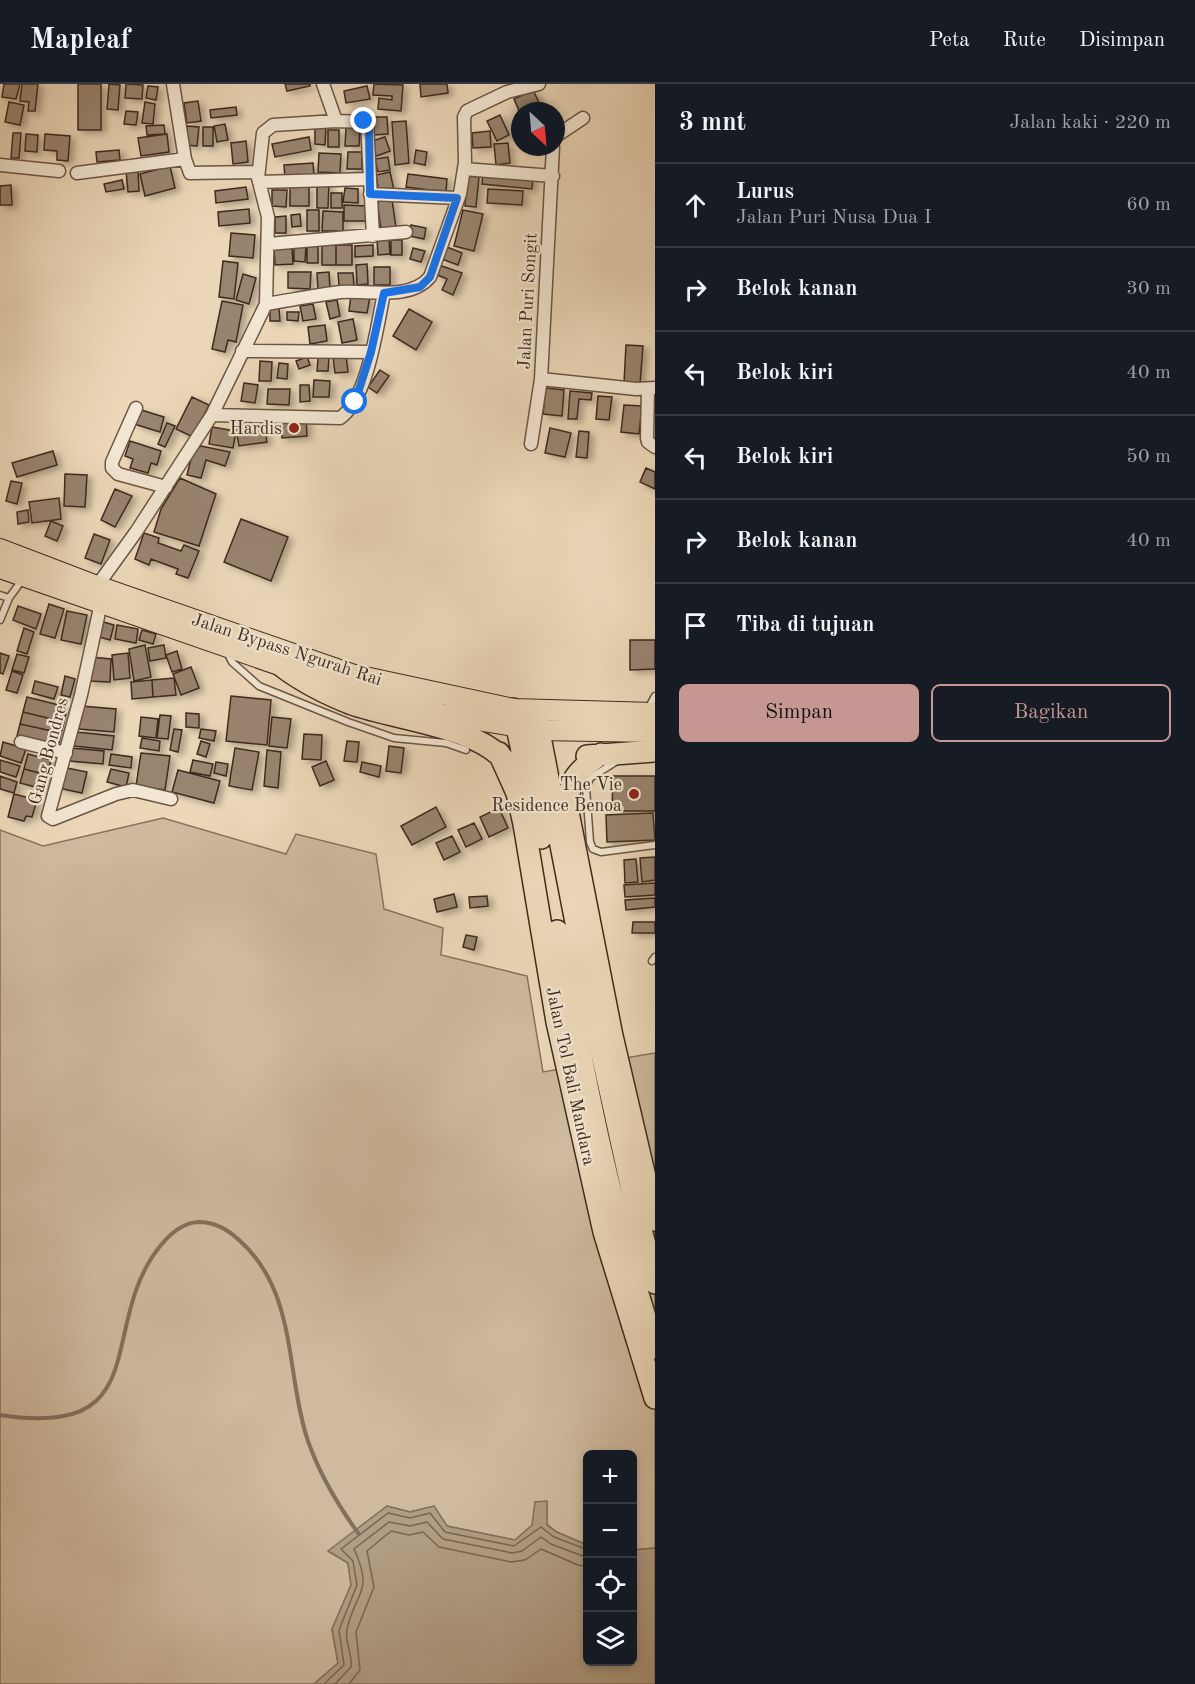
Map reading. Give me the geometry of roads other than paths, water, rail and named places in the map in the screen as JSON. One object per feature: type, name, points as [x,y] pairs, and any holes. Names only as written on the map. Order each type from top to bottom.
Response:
[{"type":"highway","name":"Jalan Bypass Ngurah Rai","points":[[0,549],[102,588],[351,674],[526,719],[630,742],[655,732]]},
{"type":"highway","name":"Jalan Bypass Ngurah Rai","points":[[0,568],[24,577],[102,588],[224,646],[283,667]]},
{"type":"highway","name":"Jalan Tol Bali Mandara","points":[[283,667],[328,696],[476,738],[499,753],[544,806]]},
{"type":"highway","name":"Jalan Bypass Ngurah Rai","points":[[328,696],[354,691],[441,714],[526,719],[652,707]]},
{"type":"highway","name":"Jalan Tol Bali Mandara","points":[[526,719],[586,1032],[619,1228],[655,1348]]},
{"type":"highway","name":"Jalan Tol Bali Mandara","points":[[544,806],[572,760],[601,754],[630,742],[655,751]]},
{"type":"highway","name":"Jalan Tol Bali Mandara","points":[[499,753],[517,793],[655,1283]]},
{"type":"highway","name":"Jalan Tol Bali Mandara","points":[[601,754],[576,773],[570,787],[568,803],[586,1032],[604,1232],[655,1398]]},
{"type":"highway","points":[[564,914],[586,1032]]},
{"type":"highway","name":"Jalan Tol Bali Mandara","points":[[586,1032],[655,1220]]},
{"type":"street","points":[[173,84],[185,159],[190,173],[194,175],[369,179]]},
{"type":"street","points":[[323,84],[336,121]]},
{"type":"street","points":[[266,304],[355,291],[384,293],[420,287],[430,277],[460,194],[464,169],[464,117],[467,111],[507,92],[539,84]]},
{"type":"street","points":[[565,130],[583,118]]},
{"type":"street","points":[[102,588],[212,415],[266,304],[268,217],[259,177],[263,133],[269,127],[336,121],[367,122],[373,236]]},
{"type":"street","name":"Jalan Puri Songit","points":[[553,156],[541,379],[652,388]]},
{"type":"street","points":[[76,173],[185,159]]},
{"type":"street","points":[[0,165],[59,171]]},
{"type":"street","points":[[464,169],[553,176]]},
{"type":"street","points":[[370,194],[457,198]]},
{"type":"street","points":[[269,244],[406,232]]},
{"type":"street","points":[[212,415],[340,418],[350,411],[371,352],[384,293]]},
{"type":"street","points":[[242,351],[371,352]]},
{"type":"street","points":[[531,444],[541,379]]},
{"type":"street","points":[[652,388],[647,438],[648,442],[655,447]]},
{"type":"street","points":[[136,408],[112,462],[112,468],[118,474],[165,487]]},
{"type":"street","name":"Gang Bondres","points":[[102,588],[66,753],[47,812],[49,818],[133,790],[171,799]]},
{"type":"street","points":[[21,742],[66,753]]},
{"type":"lane","points":[[0,620],[9,598],[24,577]]},
{"type":"lane","points":[[0,595],[9,598]]},
{"type":"lane","points":[[224,646],[232,662],[259,686],[328,696],[394,738],[446,743],[466,750]]},
{"type":"lane","points":[[630,742],[591,778],[586,788],[590,842],[593,849],[601,852],[655,845]]},
{"type":"water","points":[[547,1501],[547,1525],[583,1543],[583,1666],[637,1666],[637,1550],[655,1548],[655,1684],[314,1684],[338,1663],[332,1629],[351,1585],[348,1563],[328,1551],[387,1506],[410,1512],[434,1506],[447,1526],[515,1540],[532,1525],[535,1502]]},
{"type":"waterway","points":[[0,1415],[50,1418],[83,1410],[103,1393],[115,1369],[130,1309],[142,1276],[161,1245],[187,1224],[204,1222],[215,1225],[225,1229],[239,1240],[258,1261],[271,1284],[281,1309],[287,1334],[301,1415],[308,1441],[330,1488],[358,1533]]},
{"type":"place","name":"Hardis","points":[[294,428]]},
{"type":"place","name":"The Vie Residence Benoa","points":[[634,794]]}]
